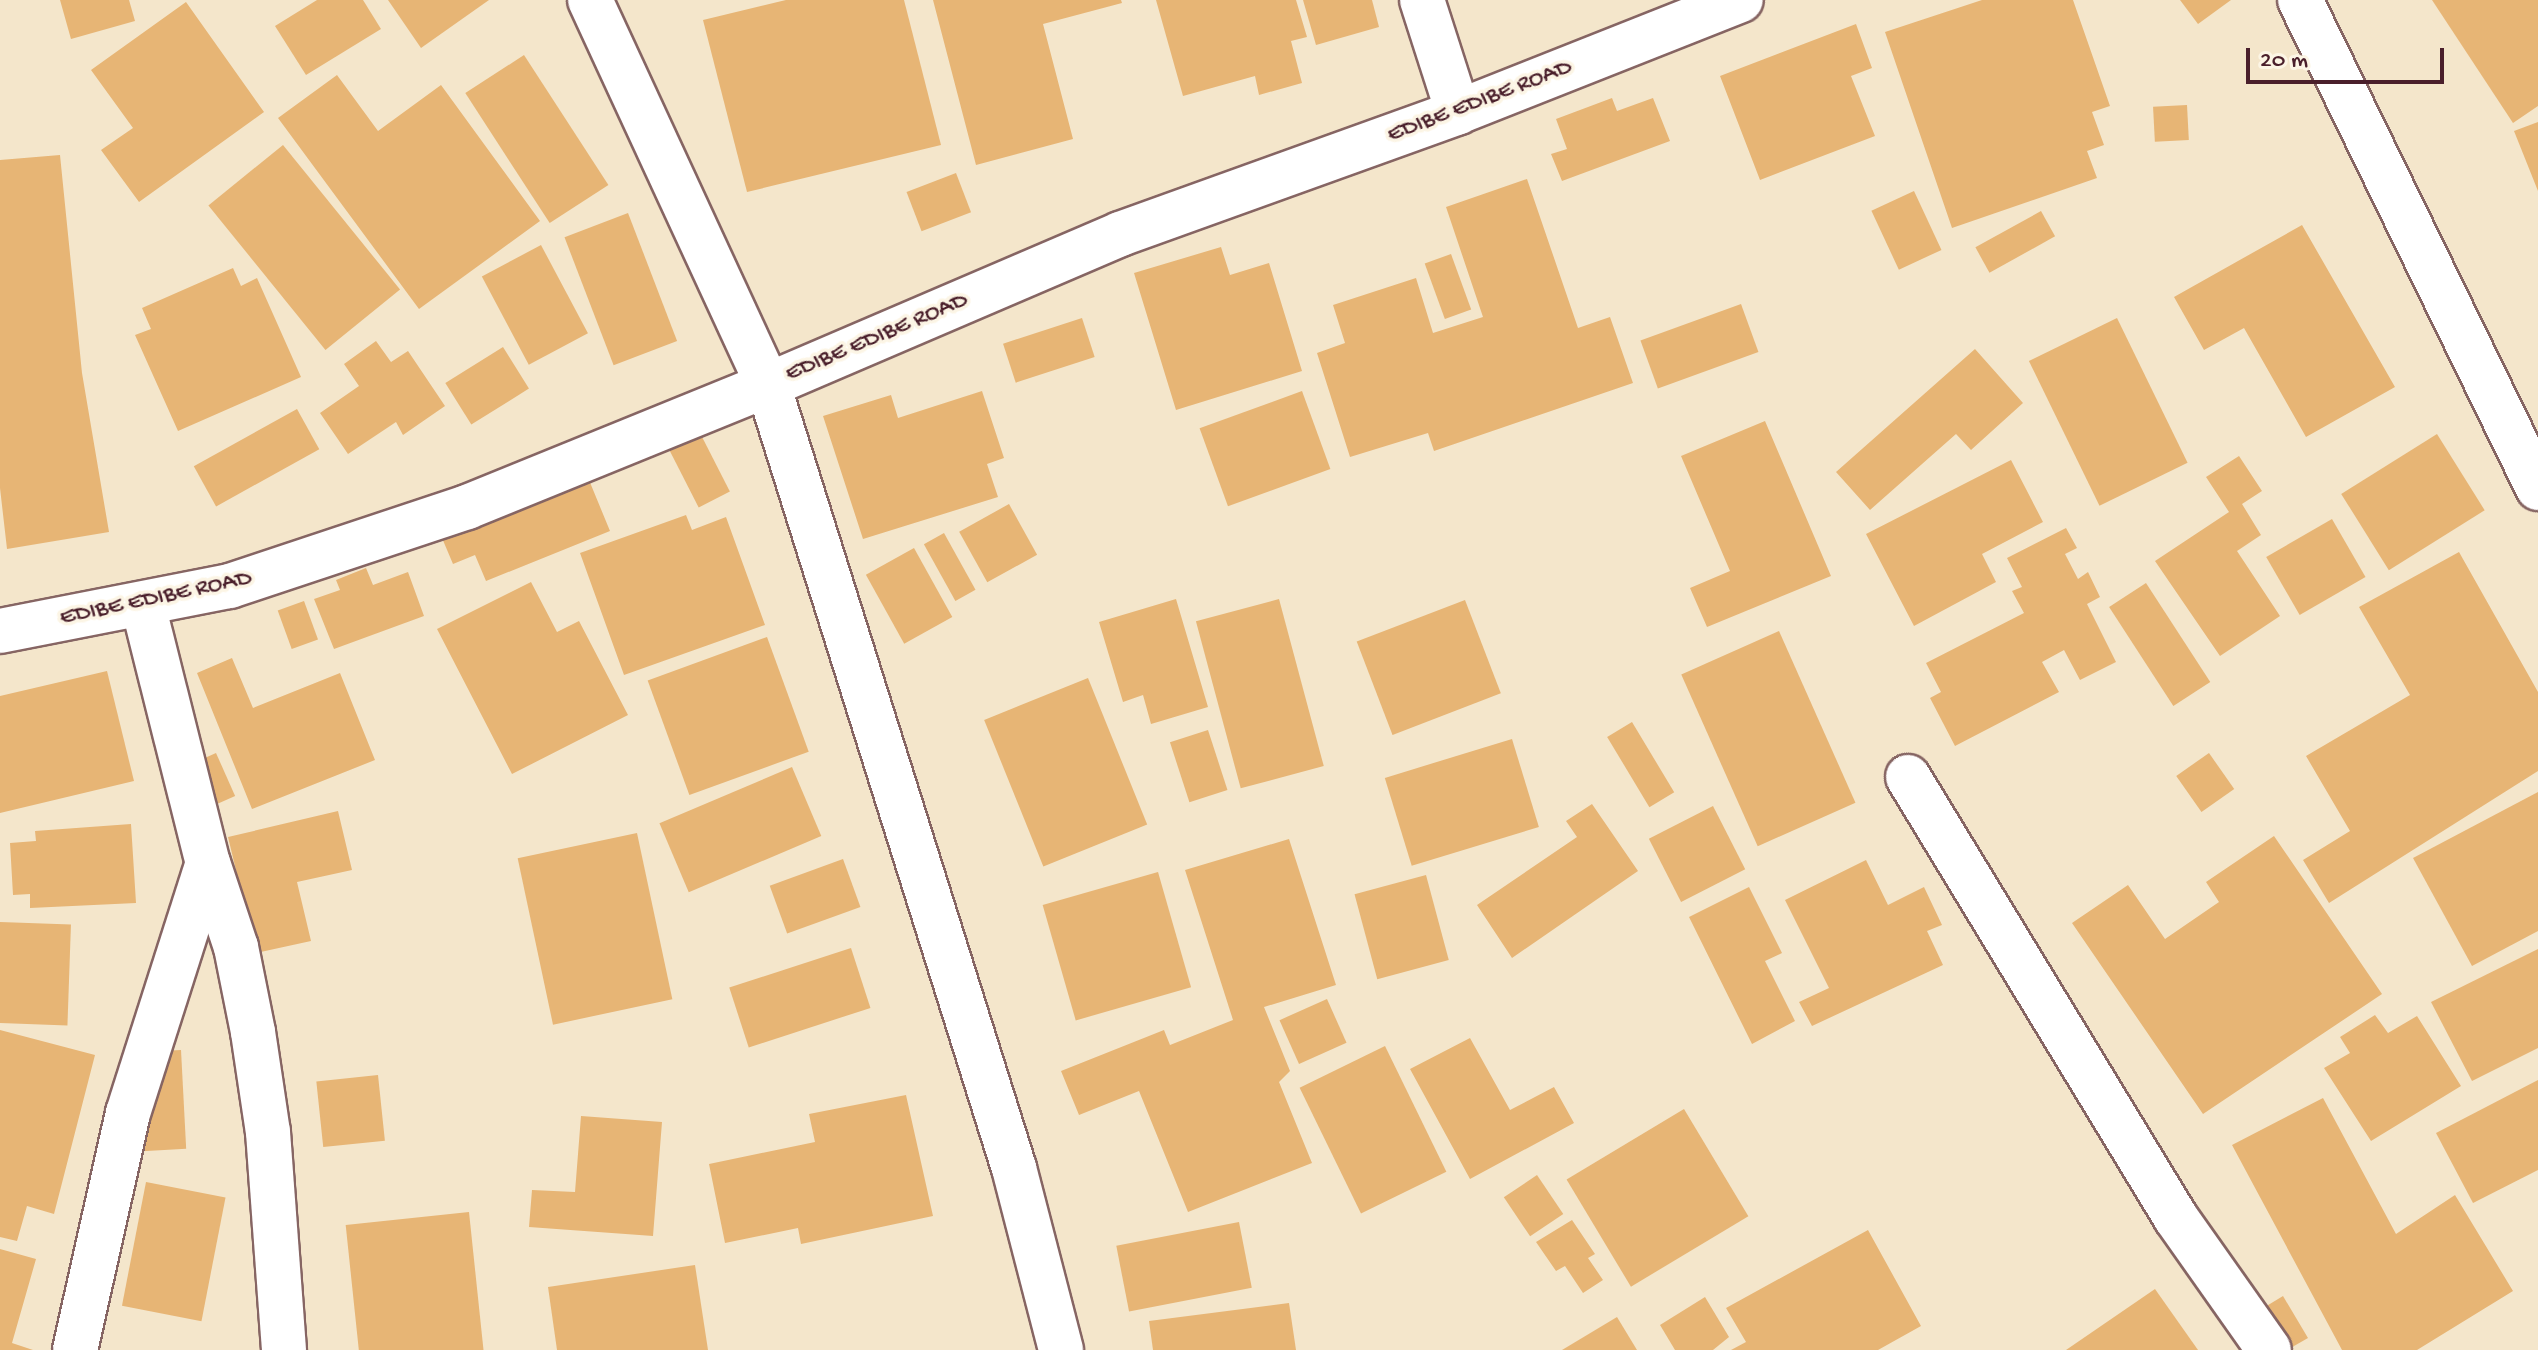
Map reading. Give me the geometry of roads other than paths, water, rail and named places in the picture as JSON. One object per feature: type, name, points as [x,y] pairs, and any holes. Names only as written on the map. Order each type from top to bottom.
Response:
[{"type":"street","points":[[590,0],[768,385],[1014,1168],[1061,1350]]},
{"type":"street","points":[[1422,0],[1458,112]]},
{"type":"street","name":"EDIBE EDIBE ROAD","points":[[0,631],[230,586],[467,507],[768,385],[1120,234],[1458,112],[1741,0]]},
{"type":"street","points":[[2300,0],[2538,488]]},
{"type":"street","points":[[143,605],[208,863],[236,947],[253,1032],[268,1132],[284,1350]]},
{"type":"street","points":[[1908,777],[2176,1218],[2269,1350]]},
{"type":"street","points":[[75,1350],[128,1113],[208,863]]}]
